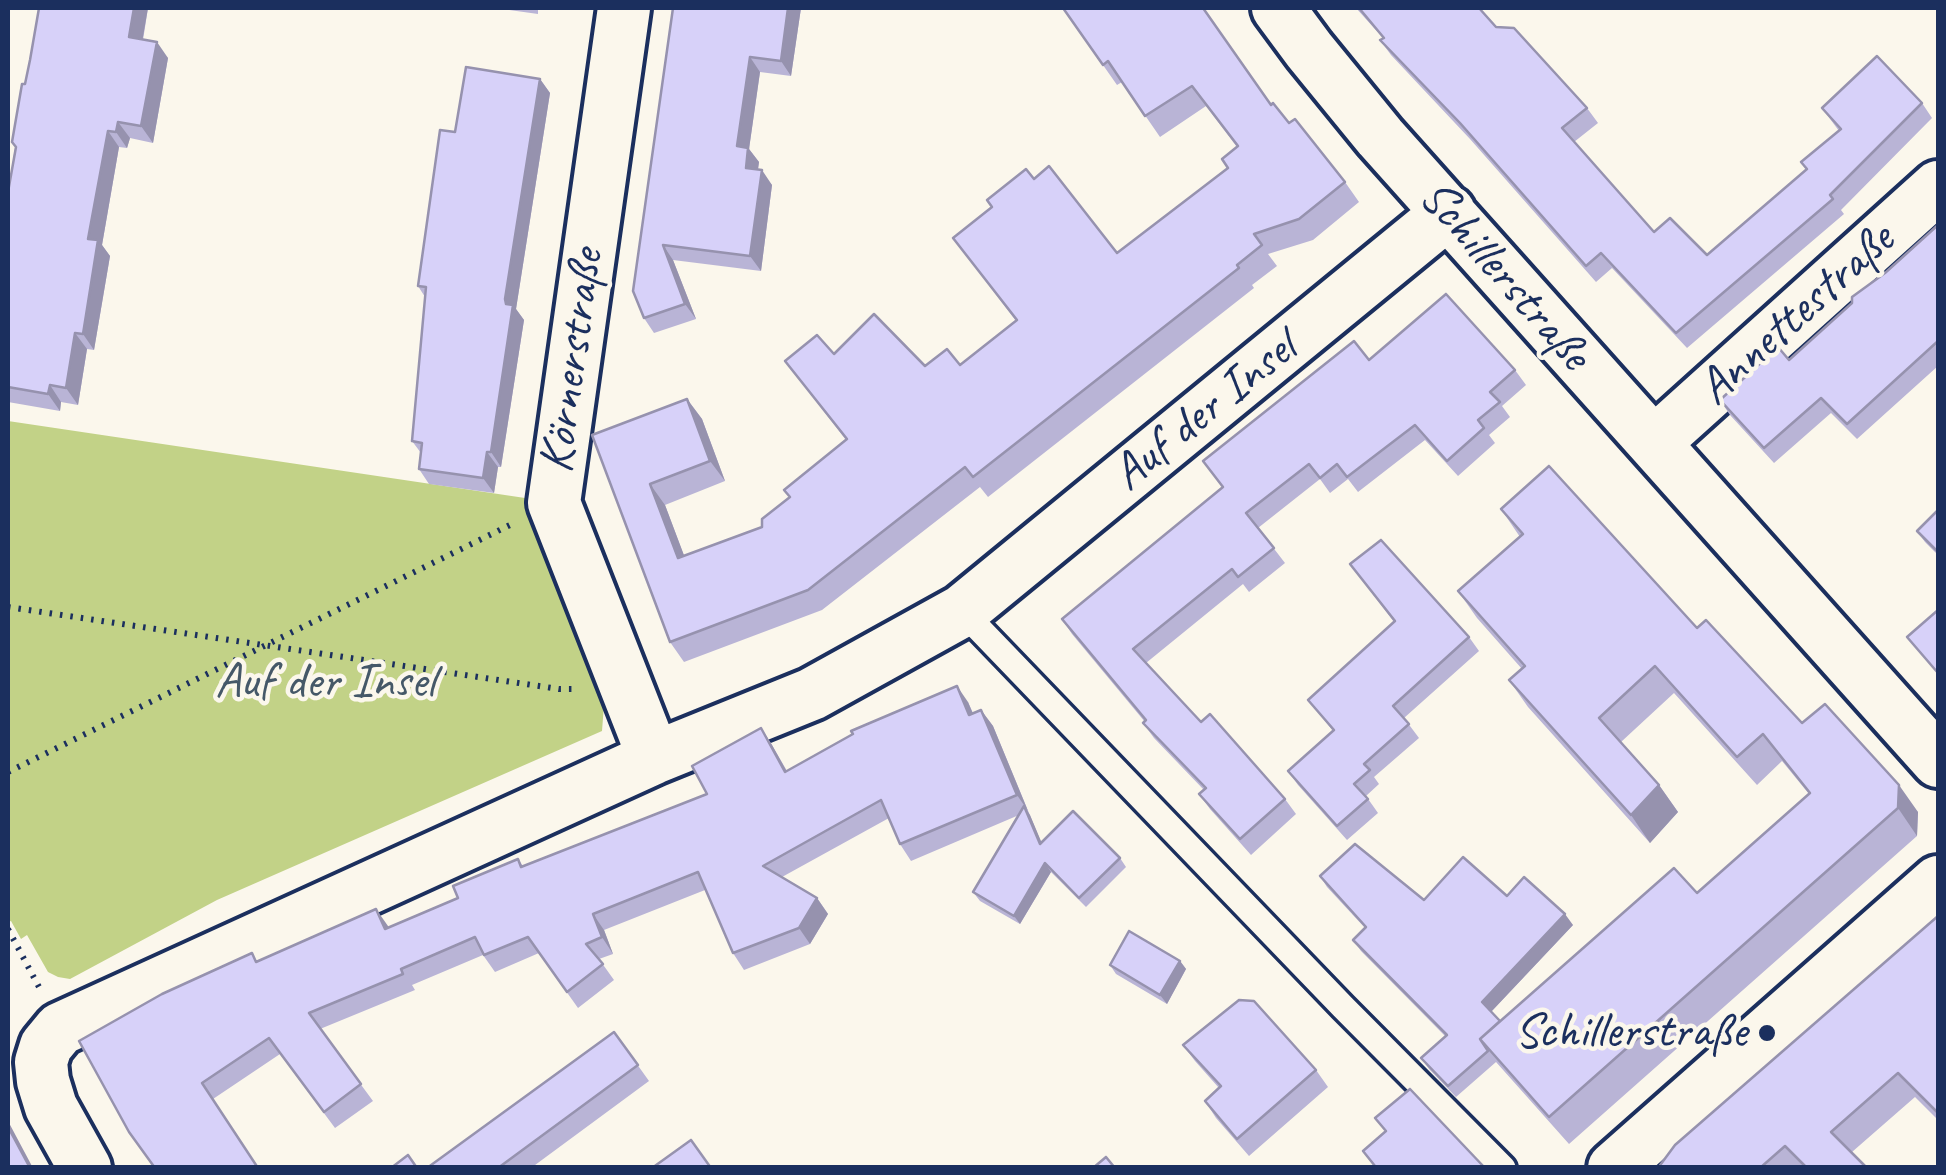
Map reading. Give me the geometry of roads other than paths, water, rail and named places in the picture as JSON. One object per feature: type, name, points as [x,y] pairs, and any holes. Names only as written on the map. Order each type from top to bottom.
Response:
[{"type":"street","name":"Körnerstraße","points":[[624,8],[554,503],[654,758]]},
{"type":"street","name":"Schillerstraße","points":[[1278,8],[1380,136],[1938,761]]},
{"type":"street","name":"Annettestraße","points":[[1655,442],[1938,187]]},
{"type":"street","name":"Auf der Insel","points":[[85,1168],[51,1107],[42,1081],[41,1062],[51,1012],[812,694],[962,611],[1449,212]]},
{"type":"street","points":[[1614,1168],[1938,882]]},
{"type":"lane","points":[[962,611],[1504,1168]]},
{"type":"place","name":"Schillerstraße","points":[[1767,1033]]}]
